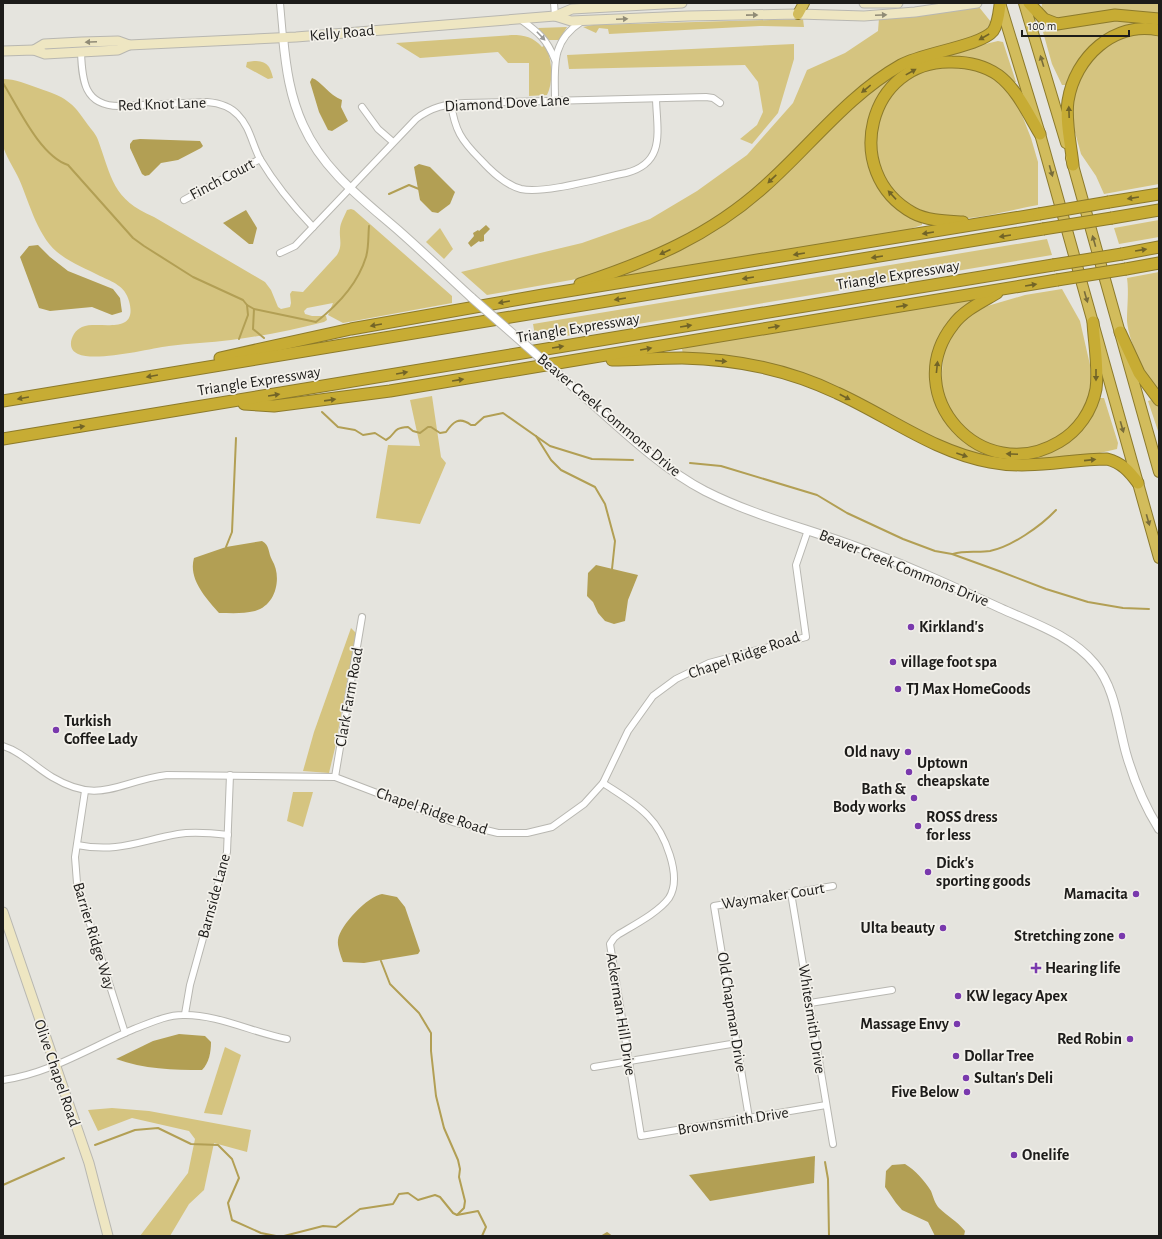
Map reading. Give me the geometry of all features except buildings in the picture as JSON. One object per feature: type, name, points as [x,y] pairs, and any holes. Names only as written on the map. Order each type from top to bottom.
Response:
[{"type":"highway","points":[[794,3],[798,14]]},
{"type":"highway","points":[[798,14],[804,3]]},
{"type":"highway","points":[[1024,3],[1073,165],[1159,472]]},
{"type":"highway","points":[[1029,3],[1044,19],[1057,24],[1115,15],[1159,19]]},
{"type":"highway","points":[[1000,4],[1040,134],[1159,558]]},
{"type":"highway","points":[[543,296],[634,266],[674,248],[712,226],[740,207],[766,186],[859,95],[889,72],[931,53],[985,38],[994,30],[997,23],[1000,4]]},
{"type":"highway","points":[[1073,165],[1068,101],[1077,70],[1088,56],[1101,43],[1108,39],[1121,33],[1146,27],[1159,30]]},
{"type":"highway","points":[[980,224],[924,217],[913,212],[893,197],[883,184],[872,156],[870,138],[873,124],[882,99],[892,86],[907,74],[923,66],[941,61],[970,64],[997,75],[1009,86],[1040,134]]},
{"type":"highway","points":[[190,370],[208,361],[351,330],[543,296],[1158,194]]},
{"type":"highway","name":"Triangle Expressway","points":[[3,401],[1159,210]]},
{"type":"highway","name":"Triangle Expressway","points":[[3,439],[1159,247]]},
{"type":"highway","points":[[221,403],[274,406],[322,401],[580,360],[1159,263]]},
{"type":"highway","points":[[1005,289],[975,306],[953,325],[944,340],[936,366],[938,392],[943,408],[951,421],[961,433],[975,443],[989,450],[1008,455],[1040,452],[1067,438],[1081,423],[1090,408],[1096,389],[1093,322]]},
{"type":"highway","points":[[1120,332],[1139,373],[1159,400]]},
{"type":"highway","points":[[580,360],[682,358],[732,362],[760,367],[792,375],[837,393],[933,443],[963,456],[991,463],[1034,466],[1107,459],[1117,461],[1126,468],[1138,483]]},
{"type":"main road","name":"Kelly Road","points":[[3,51],[34,50],[45,54],[118,50],[129,45],[283,37],[520,19],[555,16],[572,9],[682,3]]},
{"type":"main road","points":[[864,3],[898,3]]},
{"type":"main road","name":"Kelly Road","points":[[555,16],[571,21],[688,16],[798,14],[864,16],[896,14],[973,4]]},
{"type":"main road","name":"Kelly Road","points":[[34,50],[44,44],[82,42],[118,41],[129,45]]},
{"type":"main road","name":"Olive Chapel Road","points":[[3,912],[97,1191],[108,1236]]},
{"type":"street","points":[[280,3],[283,37]]},
{"type":"street","points":[[554,3],[555,16]]},
{"type":"street","points":[[520,19],[543,37],[550,46],[555,60],[555,100]]},
{"type":"street","points":[[555,60],[564,37],[572,27],[583,21]]},
{"type":"street","name":"Beaver Creek Commons Drive","points":[[283,37],[291,92],[304,126],[323,158],[351,188],[472,298],[655,457],[687,481],[725,500],[884,556],[1035,624],[1076,646],[1095,664],[1106,682],[1136,785],[1159,829]]},
{"type":"street","name":"Red Knot Lane","points":[[81,52],[84,84],[90,95],[99,102],[113,106],[200,102],[218,103],[227,107],[239,116],[246,126],[260,159],[281,190],[313,226]]},
{"type":"street","name":"Diamond Dove Lane","points":[[280,253],[295,246],[393,142],[422,114],[440,106],[451,104],[555,100],[706,97],[713,98],[720,103]]},
{"type":"street","points":[[451,104],[457,132],[465,144],[494,173],[511,185],[521,189],[543,190],[626,173],[638,170],[646,165],[653,157],[657,143],[656,99]]},
{"type":"street","points":[[362,107],[374,124],[393,142]]},
{"type":"street","name":"Finch Court","points":[[184,200],[260,159]]},
{"type":"street","name":"Chapel Ridge Road","points":[[3,746],[15,751],[62,783],[85,791],[108,790],[145,779],[167,775],[335,777],[453,822],[475,828],[508,834],[527,833],[552,827],[584,804],[603,783],[628,731],[653,696],[676,679],[709,663],[806,637],[796,565],[808,530]]},
{"type":"street","name":"Clark Farm Road","points":[[335,777],[362,617]]},
{"type":"street","name":"Barnside Lane","points":[[185,1014],[190,985],[227,852],[230,775]]},
{"type":"street","name":"Ackerman Hill Drive","points":[[603,783],[648,816],[663,836],[673,871],[673,888],[664,904],[619,934],[610,944],[641,1136]]},
{"type":"street","name":"Barrier Ridge Way","points":[[85,791],[75,869],[78,889],[125,1033]]},
{"type":"street","points":[[77,845],[98,848],[114,848],[180,834],[228,835]]},
{"type":"street","name":"Waymaker Court","points":[[714,906],[833,886]]},
{"type":"street","name":"Whitesmith Drive","points":[[791,893],[833,1144]]},
{"type":"street","name":"Old Chapman Drive","points":[[714,906],[749,1118]]},
{"type":"street","points":[[810,1002],[892,990]]},
{"type":"street","points":[[3,1080],[26,1075],[54,1064],[160,1018],[185,1014],[211,1018],[287,1039]]},
{"type":"street","points":[[594,1067],[737,1043]]},
{"type":"street","name":"Brownsmith Drive","points":[[641,1136],[826,1105]]},
{"type":"shaded area","points":[[1042,3],[1159,3],[1159,15],[1125,11],[1100,12],[1059,18],[1047,16],[1041,11]]},
{"type":"shaded area","points":[[979,7],[991,22],[983,34],[903,59],[740,201],[699,228],[664,248],[588,277],[487,295],[461,272],[582,243],[650,219],[697,191],[747,155],[793,103],[807,70],[845,53],[878,31],[879,18],[948,12]]},
{"type":"shaded area","points":[[803,19],[804,27],[760,26],[609,34],[608,29],[599,28],[596,33],[583,27],[593,25]]},
{"type":"shaded area","points":[[1138,20],[1138,24],[1114,31],[1093,44],[1084,52],[1077,62],[1066,85],[1062,85],[1052,64],[1043,32],[1097,21]]},
{"type":"shaded area","points":[[567,27],[559,40],[549,40],[538,28]]},
{"type":"shaded area","points":[[1159,32],[1159,184],[1104,194],[1096,176],[1081,154],[1073,125],[1072,105],[1080,73],[1090,58],[1122,36]]},
{"type":"shaded area","points":[[512,35],[528,37],[542,47],[545,45],[551,63],[551,83],[547,95],[529,96],[529,63],[508,63],[498,52],[420,58],[396,43]]},
{"type":"shaded area","points":[[998,41],[1003,42],[1016,82],[1013,82],[967,58],[942,57],[942,54]]},
{"type":"shaded area","points":[[794,44],[794,59],[778,113],[752,144],[740,139],[757,125],[763,112],[758,82],[745,65],[569,69],[567,55]]},
{"type":"shaded area","points":[[254,61],[265,63],[271,70],[273,78],[268,79],[246,67],[247,62]]},
{"type":"shaded area","points":[[936,66],[974,67],[993,77],[1008,89],[1020,110],[1031,138],[1038,162],[1038,205],[996,214],[966,218],[938,217],[913,207],[903,200],[888,183],[879,161],[875,137],[886,101],[898,87]]},
{"type":"shaded area","points":[[890,76],[892,79],[878,98],[869,120],[865,143],[867,155],[870,167],[873,171],[922,221],[922,225],[894,234],[620,279],[620,275],[777,182],[858,102]]},
{"type":"shaded area","points":[[312,78],[319,82],[337,98],[342,100],[341,107],[348,121],[332,131],[328,130],[319,112],[310,82]]},
{"type":"shaded area","points":[[3,79],[21,82],[47,91],[61,97],[72,105],[96,136],[116,186],[130,203],[265,282],[271,290],[278,307],[281,309],[290,307],[290,294],[292,291],[303,292],[337,255],[340,245],[340,227],[347,210],[351,209],[354,210],[452,296],[452,303],[343,323],[328,315],[333,303],[307,308],[304,311],[305,314],[312,316],[326,316],[327,320],[301,328],[254,337],[184,344],[109,356],[97,357],[78,354],[74,352],[71,344],[71,340],[75,332],[82,327],[89,325],[115,325],[123,323],[128,319],[131,312],[129,301],[125,292],[118,285],[75,264],[61,255],[46,240],[31,210],[19,179],[7,157],[3,145]]},
{"type":"shaded area","points":[[133,140],[200,141],[203,146],[178,160],[161,163],[149,175],[145,176],[142,174],[130,148],[130,144]]},
{"type":"shaded area","points":[[419,164],[430,167],[455,192],[450,204],[438,213],[432,212],[420,200],[414,167]]},
{"type":"shaded area","points":[[246,210],[257,228],[253,244],[249,244],[223,223]]},
{"type":"shaded area","points":[[1159,220],[1159,237],[1119,244],[1114,228]]},
{"type":"shaded area","points":[[486,225],[490,229],[484,235],[484,241],[479,241],[471,247],[468,243],[474,236],[473,233],[478,230],[479,231]]},
{"type":"shaded area","points":[[440,228],[453,249],[444,259],[426,242]]},
{"type":"shaded area","points":[[1047,239],[1052,255],[536,341],[533,324]]},
{"type":"shaded area","points":[[38,245],[50,257],[68,271],[113,289],[120,298],[122,312],[112,315],[92,307],[50,311],[39,308],[20,257],[29,246]]},
{"type":"shaded area","points":[[1159,272],[1159,395],[1139,360],[1128,330],[1127,278]]},
{"type":"shaded area","points":[[1062,289],[1080,321],[1090,365],[1092,388],[1081,417],[1054,442],[1019,451],[988,445],[960,426],[944,398],[941,382],[944,352],[957,327],[967,318],[984,307],[1025,295]]},
{"type":"shaded area","points":[[972,299],[972,303],[932,367],[955,432],[969,444],[983,452],[982,456],[953,447],[828,384],[683,354],[682,349],[705,343]]},
{"type":"shaded area","points":[[432,396],[441,457],[446,463],[420,524],[376,518],[388,445],[420,446],[410,400]]},
{"type":"shaded area","points":[[1100,398],[1104,398],[1118,443],[1117,449],[1091,455],[1026,462],[1026,459],[1048,454],[1069,442]]},
{"type":"shaded area","points":[[1151,400],[1159,407],[1159,434],[1148,401]]},
{"type":"shaded area","points":[[262,541],[268,547],[277,574],[276,589],[273,596],[262,608],[255,611],[242,613],[219,613],[199,588],[194,573],[194,558],[226,547]]},
{"type":"shaded area","points":[[596,565],[638,575],[628,600],[625,621],[614,624],[605,621],[598,613],[593,602],[587,596],[588,573]]},
{"type":"shaded area","points":[[351,628],[356,633],[329,773],[303,771],[314,732]]},
{"type":"shaded area","points":[[293,792],[313,792],[303,827],[287,821]]},
{"type":"shaded area","points":[[382,894],[397,897],[405,907],[420,951],[418,954],[364,963],[343,962],[339,951],[338,940],[344,927],[362,905]]},
{"type":"shaded area","points":[[179,1034],[205,1036],[211,1042],[209,1057],[202,1070],[148,1067],[116,1059],[153,1041]]},
{"type":"shaded area","points":[[225,1047],[241,1055],[222,1115],[204,1113]]},
{"type":"shaded area","points":[[112,1108],[149,1111],[251,1130],[247,1152],[214,1143],[204,1190],[189,1204],[170,1236],[140,1236],[188,1173],[195,1139],[189,1131],[132,1118],[98,1131],[88,1110]]},
{"type":"shaded area","points":[[815,1156],[814,1183],[710,1201],[689,1175]]},
{"type":"shaded area","points":[[905,1164],[909,1166],[926,1183],[939,1208],[965,1231],[964,1236],[935,1236],[928,1222],[902,1210],[896,1203],[885,1187],[886,1171],[892,1165]]},
{"type":"waterway","points":[[3,83],[31,130],[48,152],[58,160],[68,165],[133,238],[193,277],[243,300],[247,305],[254,309],[253,329],[264,338]]},
{"type":"waterway","points":[[389,194],[409,185],[419,189]]},
{"type":"waterway","points":[[254,309],[316,322],[339,301],[358,276],[367,253],[369,226]]},
{"type":"waterway","points":[[239,339],[248,315],[247,305]]},
{"type":"waterway","points":[[322,412],[338,427],[355,430],[363,435],[375,433],[386,440],[392,436],[396,430],[403,428],[408,427],[413,431],[420,433],[428,427],[431,427],[440,433],[446,432],[451,425],[457,421],[463,421],[471,425],[475,425],[484,417],[503,413],[550,446],[592,459],[633,460]]},
{"type":"waterway","points":[[536,436],[551,460],[561,470],[595,487],[605,504],[615,541],[612,569]]},
{"type":"waterway","points":[[226,547],[232,532],[236,438]]},
{"type":"waterway","points":[[690,463],[721,466],[817,495],[847,513],[903,539],[935,551],[952,554],[1046,589],[1088,602],[1123,608],[1149,609]]},
{"type":"waterway","points":[[953,554],[998,549],[1034,529],[1056,510]]},
{"type":"waterway","points":[[381,961],[390,984],[419,1013],[431,1033],[431,1051],[436,1096],[444,1128],[458,1160],[460,1169],[459,1177],[465,1201],[464,1208],[457,1215]]},
{"type":"waterway","points":[[95,1145],[135,1130],[158,1128],[191,1144],[218,1145],[232,1159],[239,1178],[228,1203],[232,1220],[261,1233],[276,1236]]},
{"type":"waterway","points":[[3,1185],[64,1158]]},
{"type":"waterway","points":[[825,1162],[828,1179],[829,1236]]},
{"type":"waterway","points":[[284,1236],[323,1226],[336,1227],[360,1209],[393,1204],[399,1194],[408,1193],[418,1200],[435,1195],[440,1197],[453,1213],[457,1215],[478,1211],[486,1227],[482,1236]]},
{"type":"waterway","points":[[602,1236],[607,1233],[611,1236]]},
{"type":"place","name":"Kirkland's","points":[[911,627]]},
{"type":"place","name":"village foot spa","points":[[893,662]]},
{"type":"place","name":"TJ Max HomeGoods","points":[[898,689]]},
{"type":"place","name":"Turkish Coffee Lady","points":[[56,730]]},
{"type":"place","name":"Old navy","points":[[908,752]]},
{"type":"place","name":"Uptown cheapskate","points":[[909,772]]},
{"type":"place","name":"Bath & Body works","points":[[914,798]]},
{"type":"place","name":"ROSS dress for less","points":[[918,826]]},
{"type":"place","name":"Dick's sporting goods","points":[[928,872]]},
{"type":"place","name":"Mamacita","points":[[1136,894]]},
{"type":"place","name":"Ulta beauty","points":[[943,928]]},
{"type":"place","name":"Stretching zone","points":[[1122,936]]},
{"type":"place","name":"Hearing life","points":[[1036,968]]},
{"type":"place","name":"KW legacy Apex","points":[[958,996]]},
{"type":"place","name":"Massage Envy","points":[[957,1024]]},
{"type":"place","name":"Red Robin","points":[[1130,1039]]},
{"type":"place","name":"Dollar Tree","points":[[956,1056]]},
{"type":"place","name":"Sultan's Deli","points":[[966,1078]]},
{"type":"place","name":"Five Below","points":[[967,1092]]},
{"type":"place","name":"Onelife","points":[[1014,1155]]}]
